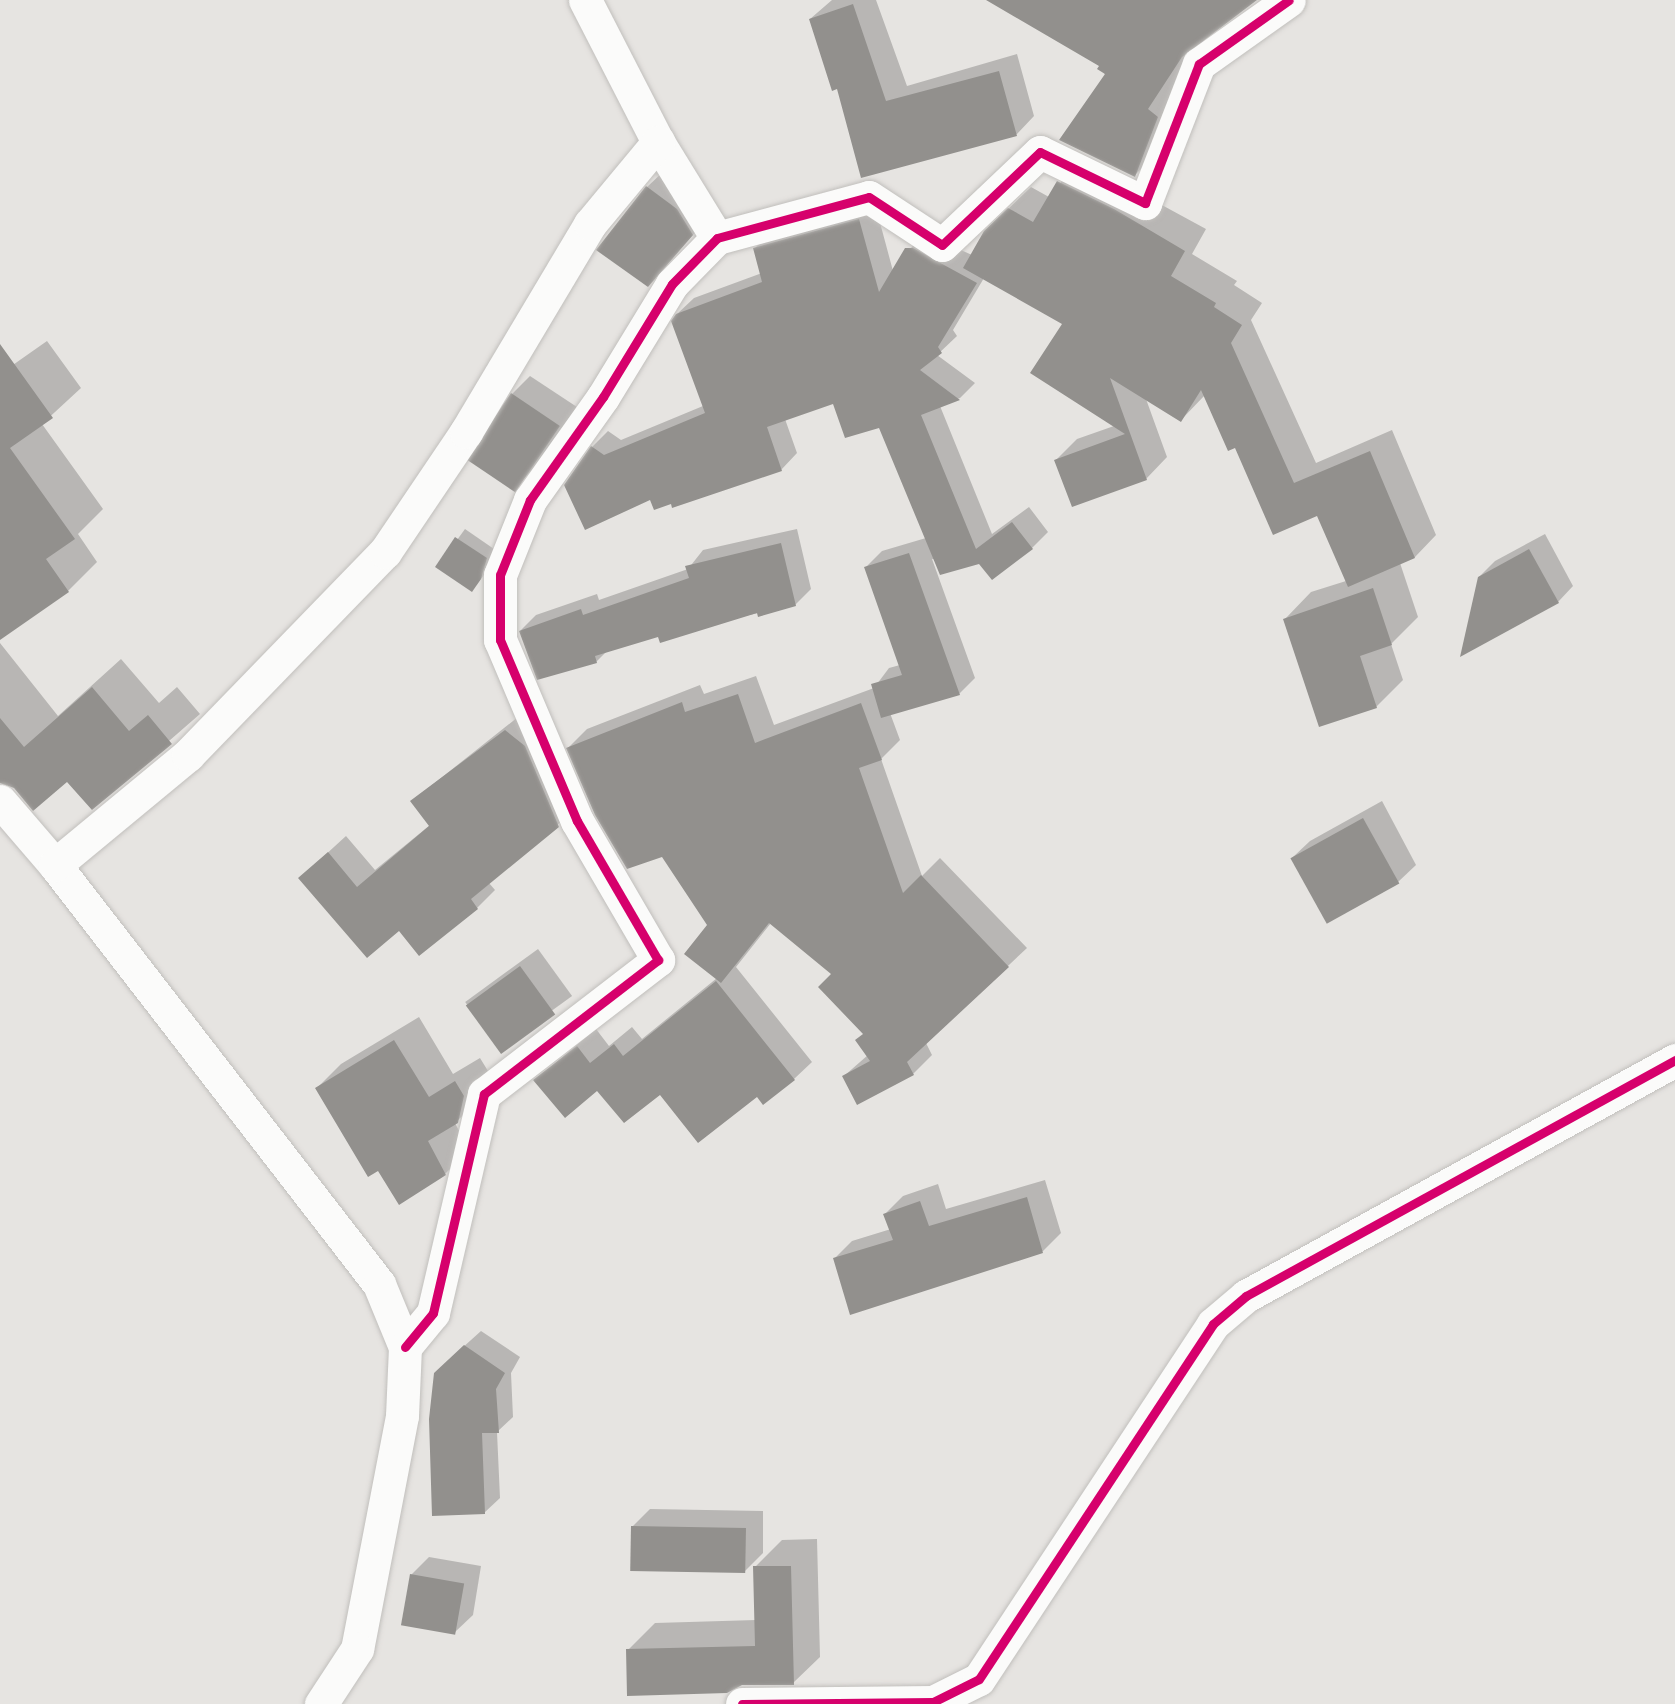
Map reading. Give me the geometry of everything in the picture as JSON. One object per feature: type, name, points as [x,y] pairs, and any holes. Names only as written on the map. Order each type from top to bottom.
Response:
[{"type":"street","points":[[585,0],[658,142],[717,238]]},
{"type":"street","points":[[405,1347],[433,1313],[484,1094],[658,960],[577,821],[500,640],[500,575],[530,500],[603,397],[672,284],[717,238],[868,197],[942,245],[1040,152],[1145,203],[1199,64],[1289,0]]},
{"type":"street","points":[[55,865],[188,755],[385,552],[466,432],[590,224],[658,142]]},
{"type":"street","points":[[0,801],[55,865],[379,1284],[405,1347],[402,1416],[357,1649],[321,1704]]},
{"type":"street","points":[[741,1704],[933,1702],[980,1679],[1213,1324],[1246,1296],[1675,1059]]},
{"type":"building","points":[[986,0],[1257,0],[1182,57],[1148,109],[1158,117],[1135,177],[1059,140],[1105,74],[1097,69],[1099,66]]},
{"type":"building","points":[[853,4],[886,101],[999,71],[1017,136],[861,178],[837,89],[832,91],[809,19]]},
{"type":"building","points":[[1057,181],[1114,209],[1185,251],[1171,276],[1216,303],[1214,307],[1242,325],[1231,343],[1294,483],[1370,451],[1415,558],[1348,587],[1317,516],[1273,535],[1235,448],[1228,451],[1201,390],[1181,422],[1110,378],[1147,480],[1072,507],[1054,460],[1125,434],[1030,373],[1062,324],[963,268],[984,231],[1008,208],[1033,222]]},
{"type":"building","points":[[646,186],[677,209],[693,235],[648,287],[596,250]]},
{"type":"building","points":[[859,219],[879,292],[905,248],[913,248],[977,283],[938,347],[942,353],[920,370],[960,400],[921,415],[976,549],[1012,522],[1033,549],[992,580],[979,564],[940,575],[879,428],[845,438],[833,404],[767,427],[782,471],[672,508],[671,504],[654,510],[650,500],[585,530],[564,485],[591,446],[604,455],[705,413],[671,321],[676,314],[762,282],[753,248]]},
{"type":"building","points":[[0,344],[53,418],[10,448],[75,539],[46,559],[69,592],[0,640]]},
{"type":"building","points":[[511,393],[560,426],[515,492],[466,459]]},
{"type":"building","points":[[455,537],[487,558],[481,579],[472,592],[435,567]]},
{"type":"building","points":[[781,543],[796,606],[758,617],[757,613],[660,643],[658,637],[595,656],[597,663],[537,680],[519,631],[581,609],[583,615],[689,578],[685,566]]},
{"type":"building","points":[[1529,549],[1559,603],[1460,657],[1478,577]]},
{"type":"building","points":[[909,553],[960,695],[881,718],[871,684],[902,675],[864,567]]},
{"type":"building","points":[[1373,588],[1392,645],[1360,656],[1377,708],[1319,727],[1283,619]]},
{"type":"building","points":[[92,687],[129,731],[148,715],[172,744],[92,810],[67,782],[33,811],[14,788],[0,783],[0,718],[24,747]]},
{"type":"building","points":[[738,694],[755,743],[861,703],[882,760],[859,768],[903,893],[921,875],[1009,967],[907,1062],[914,1075],[857,1105],[842,1076],[870,1061],[855,1040],[863,1034],[818,987],[831,974],[769,923],[721,983],[684,954],[707,925],[662,857],[627,869],[595,815],[566,748],[682,702],[685,712]]},
{"type":"building","points":[[505,730],[525,746],[559,827],[471,899],[478,909],[419,956],[399,931],[367,958],[298,878],[328,852],[357,887],[429,826],[410,801]]},
{"type":"building","points":[[1363,818],[1399,884],[1327,924],[1290,858]]},
{"type":"building","points":[[520,966],[555,1015],[501,1054],[466,1005]]},
{"type":"building","points":[[716,981],[795,1080],[763,1105],[757,1097],[698,1143],[660,1095],[624,1123],[597,1091],[565,1118],[533,1080],[577,1046],[590,1063],[614,1044],[623,1056]]},
{"type":"building","points":[[394,1040],[429,1097],[455,1081],[464,1096],[458,1123],[428,1141],[446,1175],[399,1205],[378,1171],[368,1177],[315,1088]]},
{"type":"building","points":[[1027,1197],[1043,1253],[850,1315],[833,1258],[893,1240],[883,1214],[920,1201],[929,1226]]},
{"type":"building","points":[[464,1345],[505,1373],[496,1389],[499,1433],[482,1433],[485,1514],[432,1516],[429,1419],[434,1373]]},
{"type":"building","points":[[631,1526],[746,1528],[745,1573],[630,1571]]},
{"type":"building","points":[[753,1566],[791,1566],[794,1685],[742,1685],[727,1693],[627,1696],[626,1649],[755,1646]]},
{"type":"building","points":[[410,1574],[464,1584],[455,1635],[401,1625]]},
{"type":"cycle path","points":[[405,1347],[433,1313],[484,1094],[658,960],[577,821],[500,640],[500,575],[530,500],[603,397],[672,284],[717,238],[869,197],[942,245],[1040,152],[1145,203],[1199,64],[1289,0]]},
{"type":"cycle path","points":[[742,1704],[933,1702],[979,1679],[1213,1324],[1246,1296],[1675,1060]]}]
